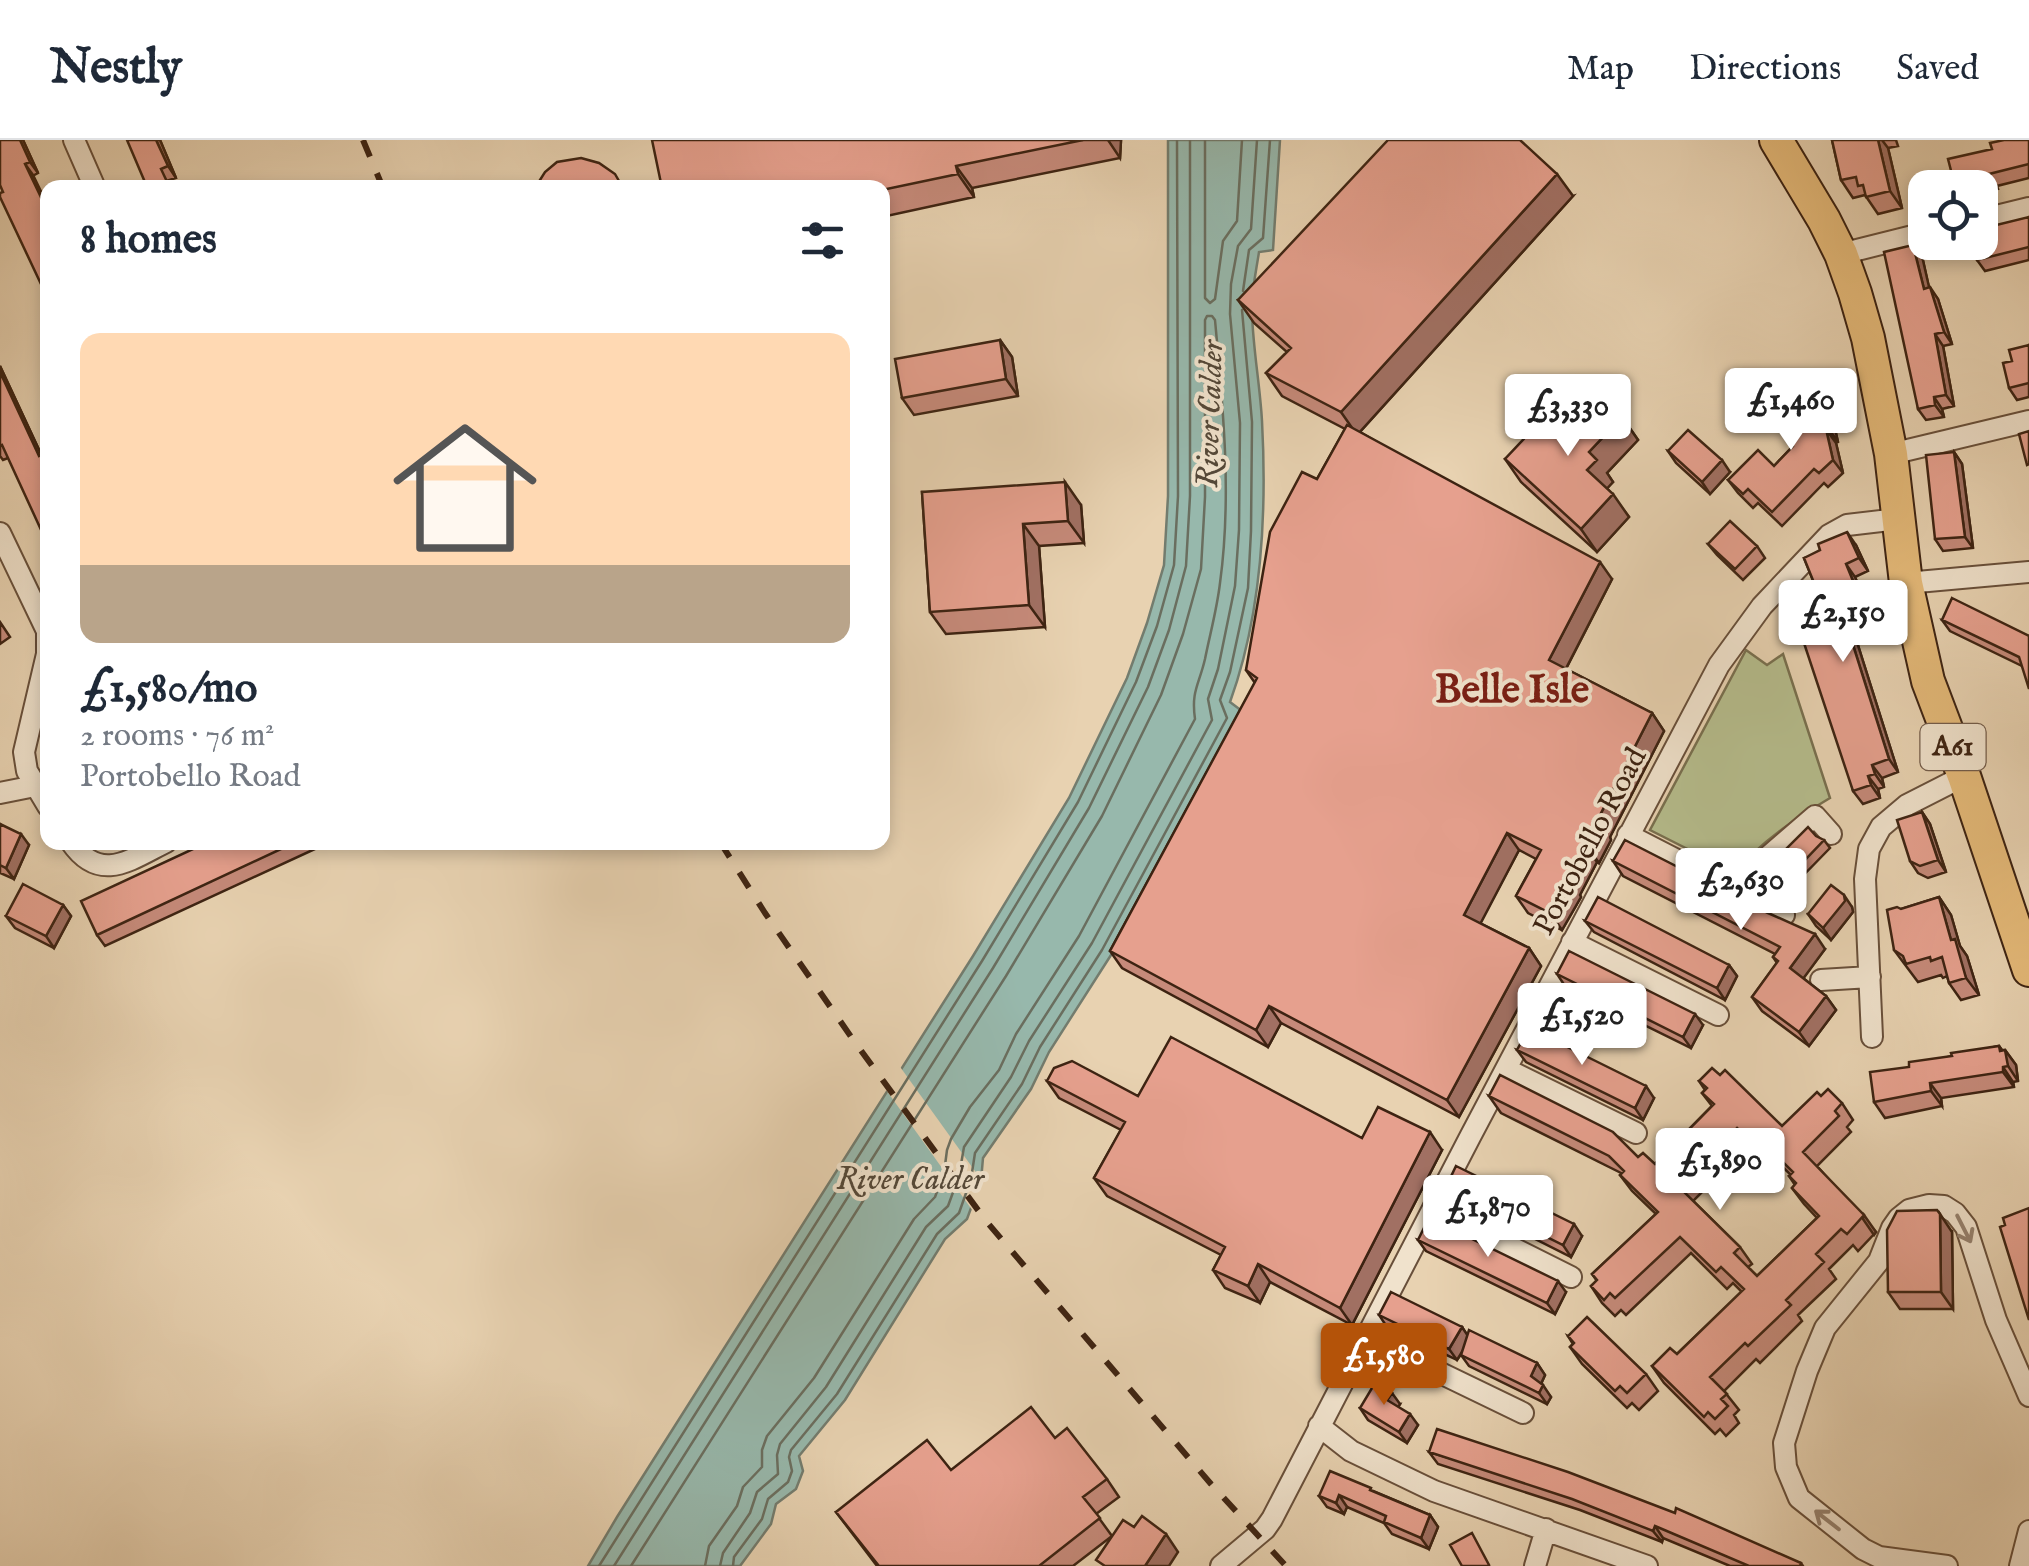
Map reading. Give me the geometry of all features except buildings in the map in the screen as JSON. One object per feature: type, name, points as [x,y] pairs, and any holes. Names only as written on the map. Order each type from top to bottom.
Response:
[{"type":"main road","name":"A61","points":[[1776,140],[1841,254],[1868,338],[1891,454],[1906,583],[1928,681],[2029,970]]},
{"type":"street","points":[[74,140],[92,180]]},
{"type":"street","points":[[1998,216],[2029,208]]},
{"type":"street","points":[[1841,254],[1908,237]]},
{"type":"street","points":[[1891,454],[2029,421]]},
{"type":"street","name":"Portobello Road","points":[[1220,1566],[1272,1519],[1720,665],[1762,606],[1818,545],[1839,529],[1863,522],[1898,520]]},
{"type":"street","points":[[3,547],[40,618]]},
{"type":"street","points":[[1906,583],[2029,572]]},
{"type":"street","points":[[40,681],[24,752],[27,770],[40,794]]},
{"type":"street","points":[[1872,1038],[1865,879],[1870,849],[1881,827],[1906,805],[1964,776]]},
{"type":"street","points":[[0,793],[35,786]]},
{"type":"street","points":[[1740,892],[1756,867],[1816,816],[1831,834]]},
{"type":"street","points":[[1628,835],[1784,914]]},
{"type":"street","points":[[76,850],[103,866],[114,866],[149,850]]},
{"type":"street","points":[[1572,942],[1718,1015]]},
{"type":"street","points":[[1822,980],[1870,977]]},
{"type":"street","points":[[1506,1069],[1636,1133]]},
{"type":"street","points":[[1947,1566],[1879,1556],[1863,1548],[1798,1498],[1786,1467],[1784,1443],[1825,1328],[1880,1261],[1892,1228],[1909,1210],[1944,1206],[1956,1213],[1966,1227],[1996,1320],[2029,1396]]},
{"type":"street","points":[[1433,1208],[1571,1277]]},
{"type":"street","points":[[1366,1337],[1522,1413]]},
{"type":"street","points":[[1319,1426],[1351,1451],[1434,1491],[1647,1566]]},
{"type":"street","points":[[1535,1566],[1546,1529]]},
{"type":"street","points":[[2020,1566],[2029,1531]]},
{"type":"green space","points":[[1746,650],[1767,665],[1783,654],[1830,798],[1767,841],[1735,873],[1650,830]]},
{"type":"water","name":"River Calder","points":[[1168,140],[1280,140],[1273,250],[1259,252],[1252,298],[1264,492],[1256,599],[1230,702],[1242,711],[1111,955],[1049,1052],[1031,1089],[983,1158],[981,1181],[967,1219],[945,1239],[845,1400],[799,1456],[803,1471],[796,1489],[776,1504],[771,1524],[740,1566],[588,1566],[1069,798],[1127,678],[1164,565],[1168,496]]},
{"type":"pier","points":[[898,1064],[985,1185],[975,1214],[884,1087]]},
{"type":"railway","points":[[363,140],[380,180]]},
{"type":"railway","points":[[725,850],[854,1041],[986,1221],[1286,1566]]},
{"type":"district","name":"Belle Isle","points":[[1512,691]]}]
